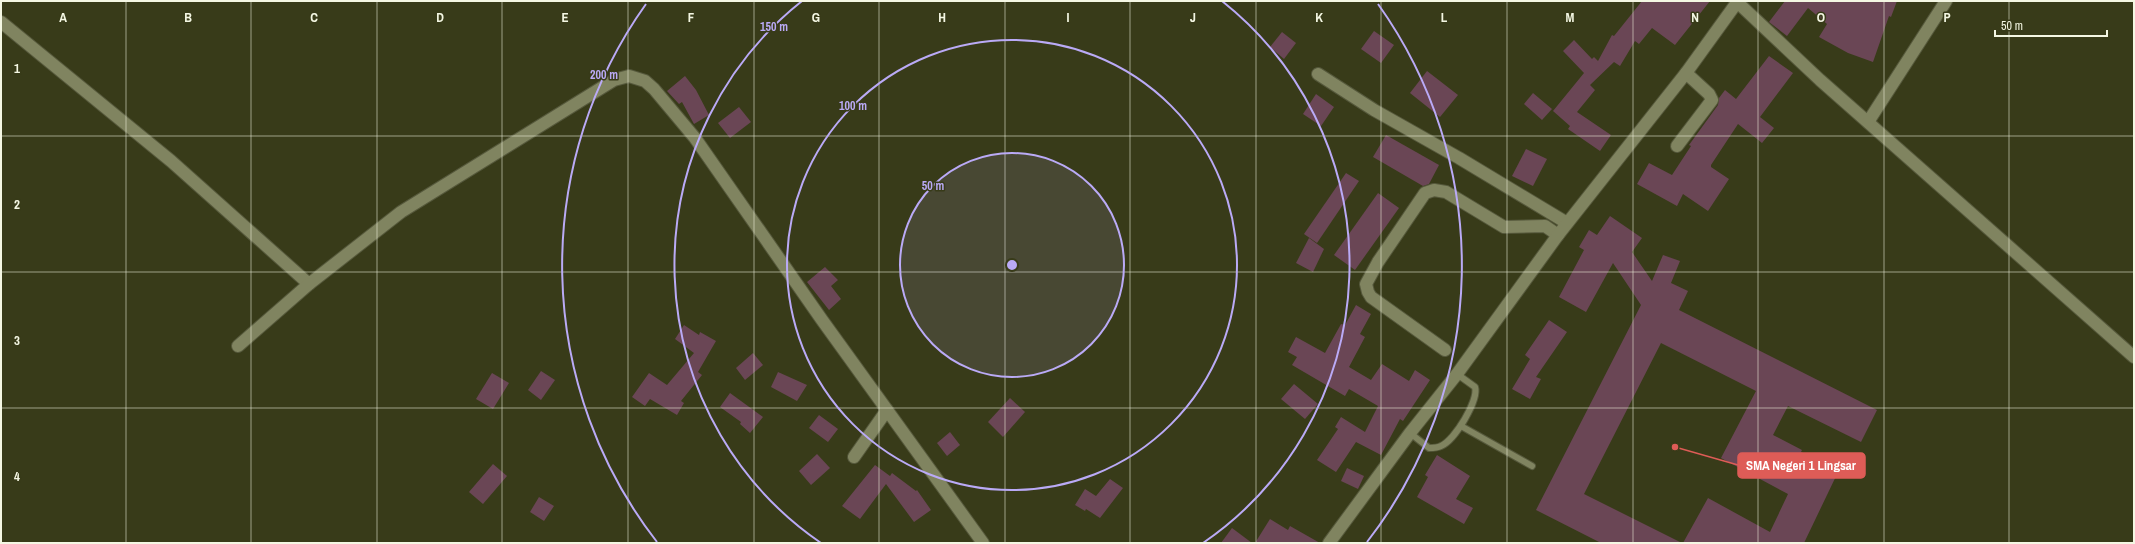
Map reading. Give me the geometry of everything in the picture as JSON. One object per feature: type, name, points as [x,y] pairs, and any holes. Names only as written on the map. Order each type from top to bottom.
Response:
[{"type":"street","points":[[1329,543],[1410,434],[1457,374],[1567,223],[1686,73],[1737,1],[1820,80],[2134,357]]},
{"type":"street","points":[[1868,122],[1946,1]]},
{"type":"street","points":[[1,22],[171,161],[310,284]]},
{"type":"street","points":[[1677,146],[1712,100],[1709,94],[1686,73]]},
{"type":"street","points":[[1318,74],[1374,110],[1459,158],[1567,223]]},
{"type":"street","points":[[238,346],[310,284],[401,212],[614,80],[629,76],[645,81],[654,89],[695,138],[822,320],[983,543]]},
{"type":"street","points":[[1445,350],[1371,297],[1366,284],[1378,262],[1425,193],[1434,190],[1446,192],[1504,227],[1545,226],[1558,235]]},
{"type":"street","points":[[854,457],[887,410]]},
{"type":"lane","points":[[1410,434],[1429,448],[1442,446],[1461,426],[1476,395],[1475,387],[1457,374]]},
{"type":"lane","points":[[1461,426],[1532,466]]},
{"type":"building","points":[[1642,1],[1710,1],[1675,45],[1652,28],[1639,44],[1635,41],[1620,66],[1614,62],[1590,85],[1595,90],[1577,112],[1611,135],[1600,151],[1568,129],[1570,126],[1553,111],[1584,73],[1563,51],[1574,40],[1592,59],[1594,57],[1598,61],[1612,35],[1614,36]]},
{"type":"building","points":[[1785,1],[1897,1],[1891,17],[1889,16],[1873,62],[1848,53],[1819,37],[1827,24],[1808,8],[1787,36],[1769,22]]},
{"type":"building","points":[[1374,31],[1394,45],[1381,63],[1361,49]]},
{"type":"building","points":[[1282,32],[1296,43],[1284,59],[1270,47]]},
{"type":"building","points":[[1769,56],[1793,73],[1760,117],[1774,128],[1762,143],[1738,124],[1711,165],[1711,167],[1729,179],[1708,211],[1683,194],[1677,206],[1637,184],[1649,163],[1672,175],[1691,146],[1689,145],[1718,105],[1719,98],[1725,90],[1736,99]]},
{"type":"building","points":[[1427,71],[1458,95],[1440,117],[1410,93]]},
{"type":"building","points":[[685,76],[696,90],[709,115],[694,124],[682,102],[679,104],[667,91]]},
{"type":"building","points":[[1533,93],[1552,109],[1542,120],[1524,104]]},
{"type":"building","points":[[1316,94],[1334,107],[1321,126],[1303,114]]},
{"type":"building","points":[[739,107],[751,122],[730,138],[718,123]]},
{"type":"building","points":[[1386,135],[1439,165],[1429,184],[1423,186],[1373,157]]},
{"type":"building","points":[[1526,149],[1547,159],[1533,186],[1512,176]]},
{"type":"building","points":[[1346,173],[1359,181],[1317,243],[1304,234]]},
{"type":"building","points":[[1378,193],[1399,208],[1355,270],[1334,255]]},
{"type":"building","points":[[1610,216],[1642,238],[1632,252],[1652,281],[1663,255],[1680,261],[1671,283],[1688,291],[1679,310],[1877,410],[1861,442],[1788,406],[1773,435],[1802,450],[1801,452],[1839,470],[1804,543],[1683,543],[1708,498],[1770,532],[1788,494],[1721,458],[1756,391],[1661,343],[1584,494],[1682,543],[1601,543],[1536,510],[1641,305],[1613,263],[1586,312],[1559,297],[1584,250],[1579,247],[1589,230],[1597,235]]},
{"type":"building","points":[[1309,238],[1324,249],[1313,272],[1296,263]]},
{"type":"building","points":[[825,267],[838,280],[831,286],[841,299],[829,310],[807,282]]},
{"type":"building","points":[[1356,305],[1371,314],[1360,334],[1365,337],[1349,367],[1371,380],[1382,364],[1409,381],[1415,370],[1430,380],[1403,421],[1400,419],[1381,455],[1356,442],[1336,472],[1317,460],[1338,429],[1335,427],[1341,417],[1365,432],[1378,406],[1349,389],[1345,396],[1292,365],[1297,357],[1288,352],[1296,337],[1325,353],[1341,324],[1345,325]]},
{"type":"building","points":[[1549,320],[1567,332],[1536,377],[1541,379],[1530,399],[1512,389],[1530,359],[1525,355]]},
{"type":"building","points":[[684,325],[699,335],[700,332],[716,341],[698,372],[702,375],[681,401],[684,403],[677,415],[650,399],[645,406],[632,397],[649,373],[667,385],[694,353],[675,339]]},
{"type":"building","points":[[753,353],[763,365],[745,380],[736,368]]},
{"type":"building","points":[[541,371],[555,380],[541,400],[528,390]]},
{"type":"building","points":[[778,372],[807,385],[797,401],[771,387]]},
{"type":"building","points":[[492,373],[509,383],[493,409],[476,399]]},
{"type":"building","points":[[1294,384],[1318,404],[1305,419],[1281,399]]},
{"type":"building","points":[[730,393],[763,417],[750,433],[740,424],[741,422],[720,407]]},
{"type":"building","points":[[1010,398],[1025,412],[1003,437],[988,422]]},
{"type":"building","points":[[819,415],[838,429],[828,442],[809,428]]},
{"type":"building","points":[[950,432],[960,445],[947,456],[937,443]]},
{"type":"building","points":[[817,454],[830,468],[811,485],[799,471]]},
{"type":"building","points":[[1437,455],[1470,476],[1456,499],[1473,508],[1464,524],[1417,497],[1428,477],[1425,475]]},
{"type":"building","points":[[493,464],[507,476],[483,504],[469,492]]},
{"type":"building","points":[[875,465],[890,476],[892,473],[916,491],[917,490],[931,510],[914,522],[886,484],[860,519],[842,506]]},
{"type":"building","points":[[1347,468],[1364,476],[1358,489],[1341,481]]},
{"type":"building","points":[[1110,479],[1123,488],[1100,518],[1086,509],[1085,511],[1075,505],[1085,489],[1096,496]]},
{"type":"building","points":[[539,497],[554,506],[544,521],[530,512]]},
{"type":"building","points":[[1270,519],[1288,530],[1290,526],[1320,543],[1255,543]]},
{"type":"building","points":[[1232,528],[1252,543],[1221,543]]},
{"type":"place","name":"SMA Negeri 1 Lingsar","points":[[1675,447]]}]
